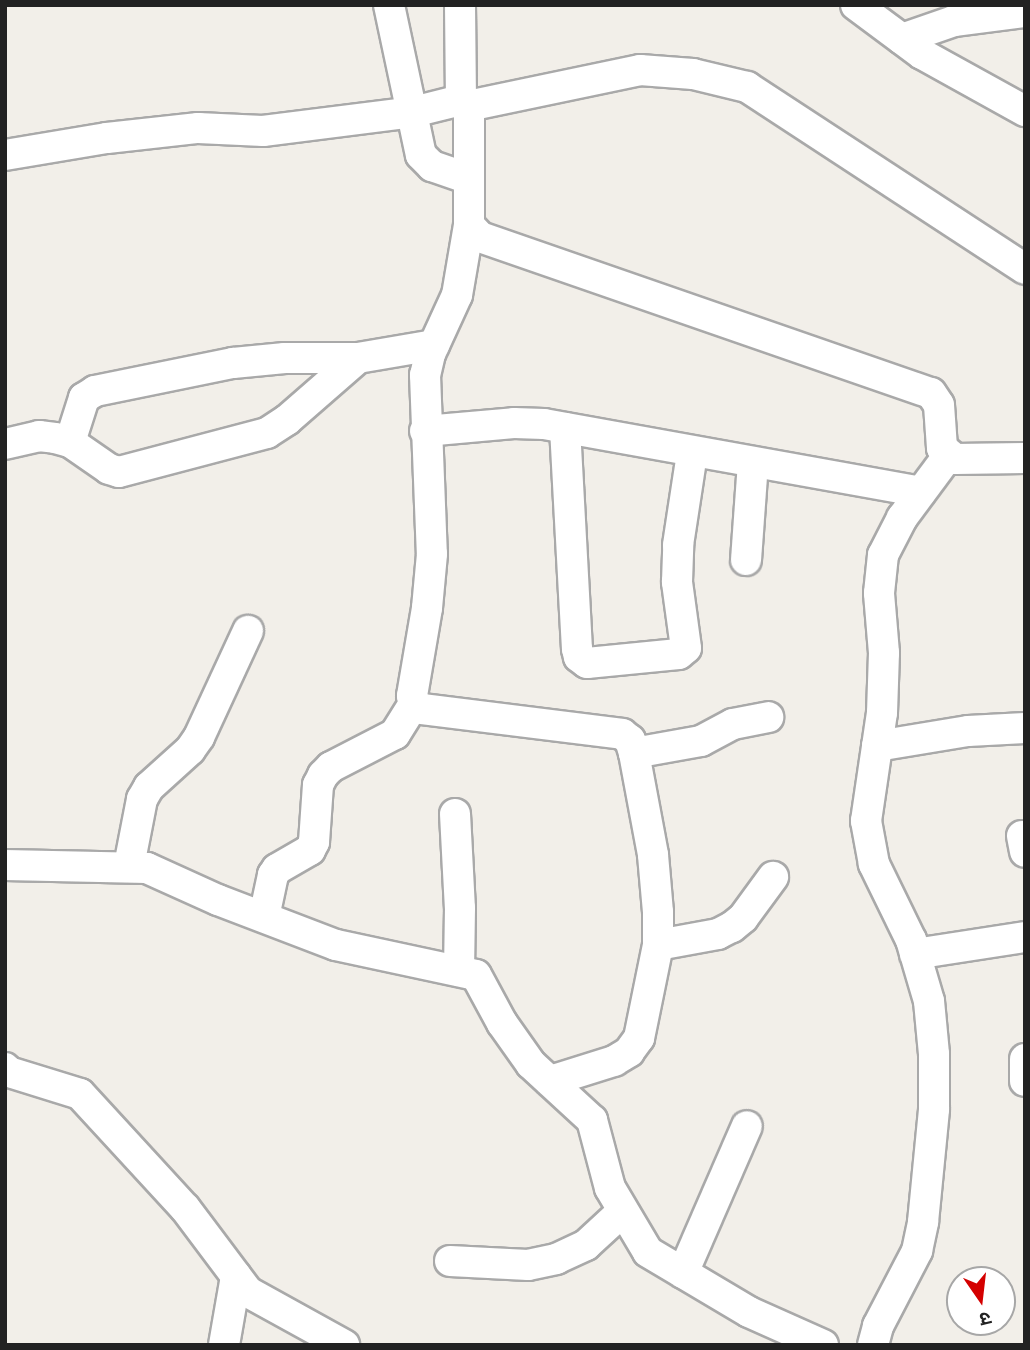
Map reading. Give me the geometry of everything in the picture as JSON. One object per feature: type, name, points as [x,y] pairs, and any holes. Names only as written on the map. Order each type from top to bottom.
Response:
[{"type":"street","points":[[389,5],[421,155],[432,166],[469,179]]},
{"type":"street","points":[[460,5],[469,225],[457,295],[434,345],[425,375],[425,431],[432,554],[427,608],[412,696],[414,704],[422,709],[622,734],[630,740],[634,753],[653,855],[658,945],[639,1038],[629,1052],[614,1061],[550,1081]]},
{"type":"street","points":[[856,5],[902,39],[1025,111]]},
{"type":"street","points":[[902,39],[954,21],[1025,12]]},
{"type":"street","points":[[5,155],[107,138],[198,128],[263,131],[413,112],[640,70],[693,74],[747,87],[1025,269]]},
{"type":"street","points":[[469,225],[480,237],[932,393],[939,405],[942,448],[948,456],[955,459],[1025,458]]},
{"type":"street","points":[[70,442],[85,398],[95,391],[233,363],[285,358],[358,358],[434,345]]},
{"type":"street","points":[[5,444],[39,436],[70,442],[109,469],[119,472],[267,433],[287,420],[358,358]]},
{"type":"street","points":[[425,431],[514,423],[565,428],[692,453],[921,492]]},
{"type":"street","points":[[565,428],[577,649],[579,657],[587,663],[679,654],[686,648],[677,582],[678,545],[692,453]]},
{"type":"street","points":[[873,1345],[877,1326],[913,1261],[923,1222],[934,1109],[934,1054],[929,1001],[915,954],[874,864],[866,821],[877,746],[884,653],[878,593],[883,555],[902,518],[948,456]]},
{"type":"street","points":[[746,560],[753,463]]},
{"type":"street","points":[[128,866],[142,799],[149,787],[190,750],[199,737],[248,631]]},
{"type":"street","points":[[264,917],[272,875],[277,869],[310,850],[314,842],[318,785],[323,775],[331,767],[395,734],[414,704]]},
{"type":"street","points":[[634,753],[701,741],[733,723],[768,717]]},
{"type":"street","points":[[877,746],[968,731],[1025,728]]},
{"type":"street","points":[[455,814],[460,908],[459,971]]},
{"type":"street","points":[[5,865],[147,868],[336,945],[476,975],[502,1023],[531,1064],[592,1120],[610,1188],[648,1252],[749,1312],[822,1345]]},
{"type":"street","points":[[658,945],[718,934],[732,927],[743,918],[773,877]]},
{"type":"street","points":[[915,954],[1025,937]]},
{"type":"street","points":[[1025,1059],[1025,1081]]},
{"type":"street","points":[[5,1068],[9,1072],[80,1094],[185,1208],[248,1292],[344,1345]]},
{"type":"street","points":[[683,1273],[747,1126]]},
{"type":"street","points":[[450,1261],[528,1265],[556,1259],[586,1245],[623,1211]]},
{"type":"street","points":[[224,1345],[236,1276]]}]
